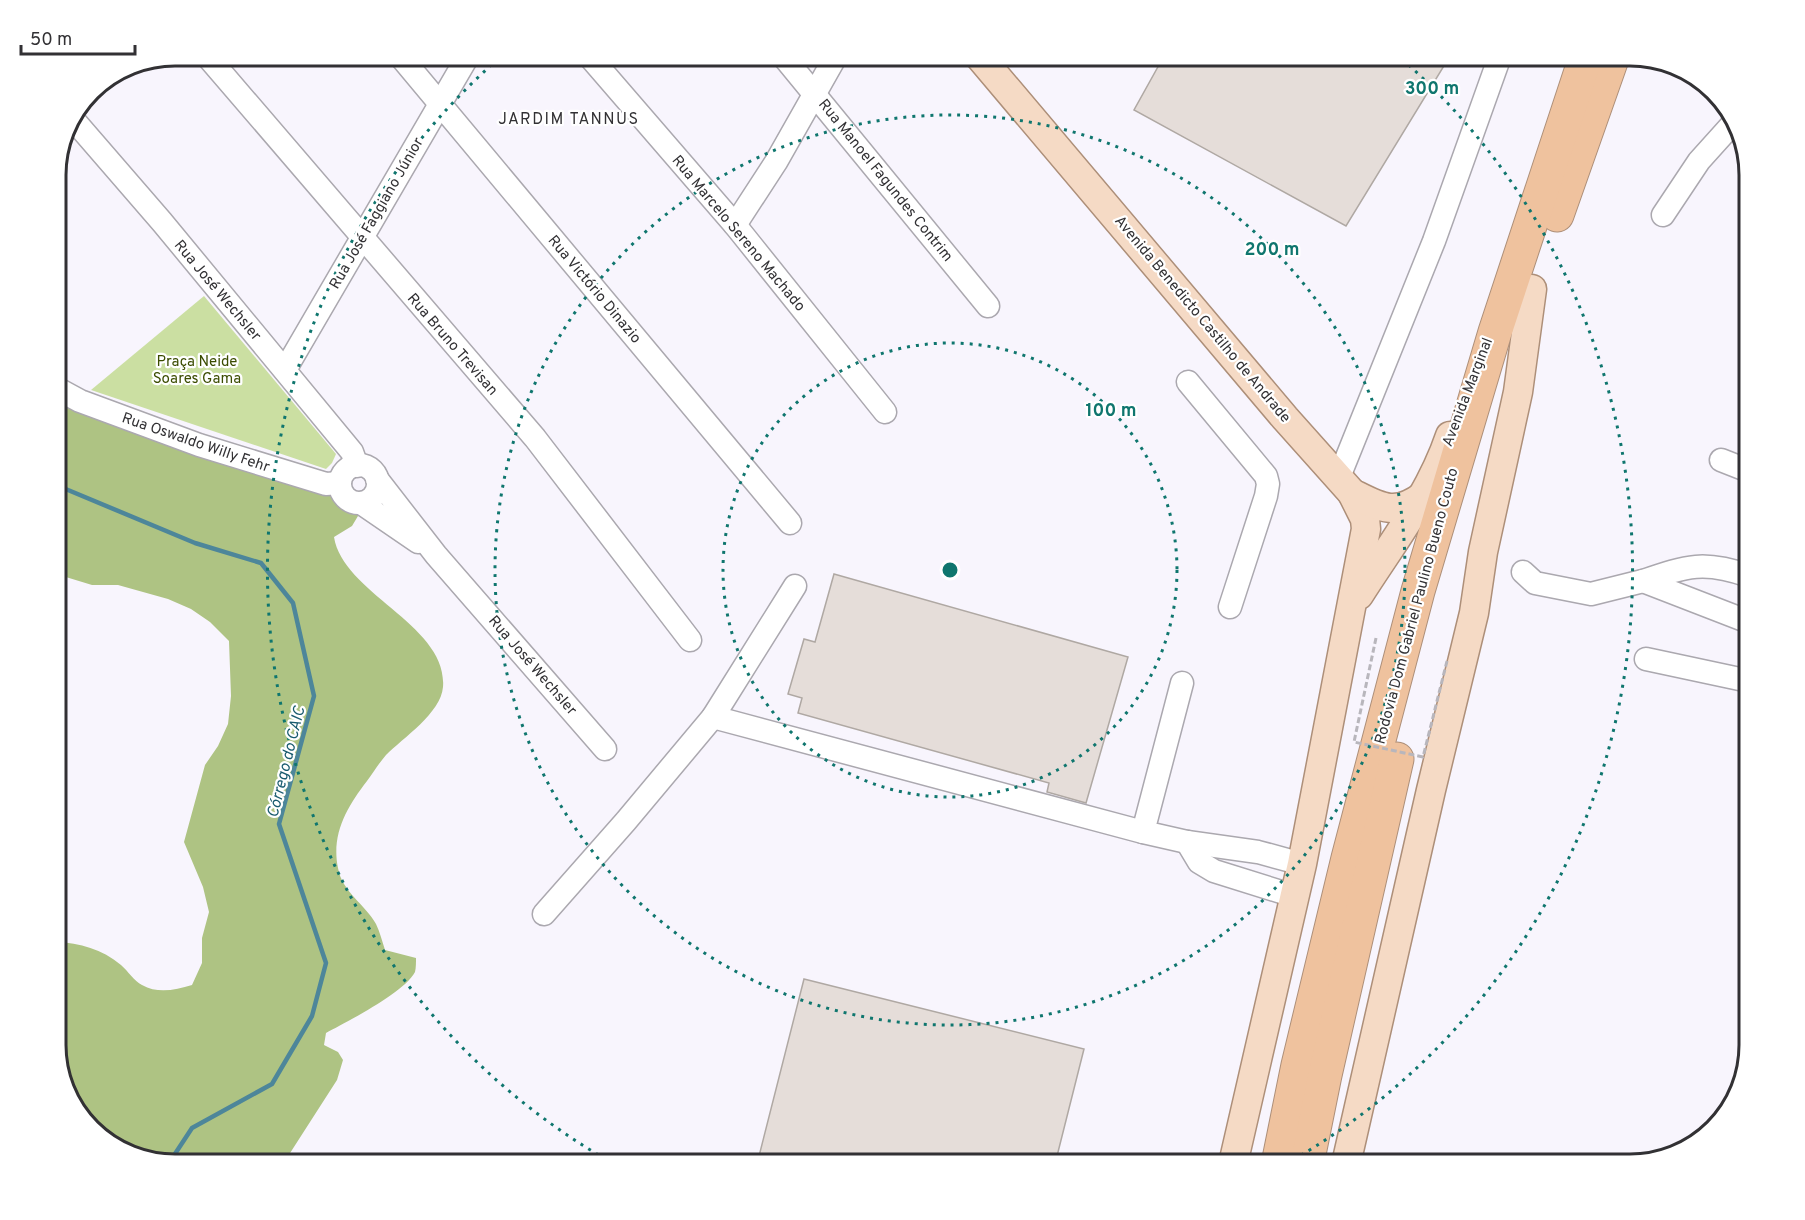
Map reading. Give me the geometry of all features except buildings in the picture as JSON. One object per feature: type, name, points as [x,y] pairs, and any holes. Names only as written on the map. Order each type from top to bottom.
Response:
[{"type":"highway","name":"Rodovia Dom Gabriel Paulino Bueno Couto","points":[[1309,1154],[1366,889],[1409,710],[1470,489],[1519,295],[1583,66]]},
{"type":"highway","name":"Rodovia Dom Gabriel Paulino Bueno Couto","points":[[1280,1154],[1298,1065],[1354,835],[1418,591],[1519,295],[1609,66]]},
{"type":"main road","name":"Avenida Benedicto Castilho de Andrade","points":[[987,66],[1286,418],[1346,485],[1365,519],[1366,529],[1352,606],[1302,864],[1235,1154]]},
{"type":"main road","points":[[1348,1154],[1428,801],[1474,613],[1483,552],[1518,392],[1519,295]]},
{"type":"main road","name":"Avenida Marginal","points":[[1352,606],[1410,520],[1435,476],[1481,348],[1519,295]]},
{"type":"main road","points":[[1346,485],[1378,506],[1389,509],[1403,508],[1423,496]]},
{"type":"street","name":"Rua Bruno Trevisan","points":[[216,66],[535,438],[690,640]]},
{"type":"street","name":"Rua Victório Dinazio","points":[[408,66],[790,523]]},
{"type":"street","name":"Rua José Faggiano Júnior","points":[[285,370],[462,66]]},
{"type":"street","name":"Rua Marcelo Sereno Machado","points":[[598,66],[735,225],[885,412]]},
{"type":"street","name":"Rua Manoel Fagundes Contrim","points":[[792,66],[988,306]]},
{"type":"street","points":[[735,225],[776,162],[831,66]]},
{"type":"street","points":[[1346,485],[1496,66]]},
{"type":"street","name":"Rua José Wechsler","points":[[78,125],[285,370],[352,452],[357,466]]},
{"type":"street","points":[[1663,215],[1699,161],[1728,128]]},
{"type":"street","points":[[1188,382],[1266,476],[1268,484],[1230,607]]},
{"type":"street","name":"Rua Oswaldo Willy Fehr","points":[[66,393],[80,401],[199,445],[326,484],[340,483]]},
{"type":"street","points":[[1721,460],[1739,467]]},
{"type":"street","points":[[357,466],[370,469],[377,479],[378,486],[372,498],[361,503],[348,500],[340,483],[345,471],[357,466]]},
{"type":"street","name":"Rua José Wechsler","points":[[377,479],[436,555],[605,749]]},
{"type":"street","name":"Rua José Wechsler","points":[[361,503],[436,555]]},
{"type":"street","points":[[1523,572],[1535,583],[1591,594],[1676,570],[1702,566],[1725,567],[1739,572]]},
{"type":"street","points":[[1643,581],[1739,618]]},
{"type":"street","points":[[544,914],[713,717],[795,586]]},
{"type":"street","points":[[1646,659],[1739,679]]},
{"type":"street","points":[[1143,832],[1182,683]]},
{"type":"street","points":[[713,717],[1143,832],[1187,842],[1258,852],[1302,864]]},
{"type":"street","points":[[1187,842],[1199,862],[1214,871],[1294,896]]},
{"type":"path","points":[[1376,638],[1354,742],[1423,757],[1447,661]]},
{"type":"green space","name":"Praça Neide Soares Gama","points":[[204,296],[336,454],[326,469],[91,390]]},
{"type":"green space","points":[[66,392],[345,491],[355,501],[358,516],[352,526],[334,537],[341,557],[356,576],[413,627],[429,645],[440,665],[443,687],[441,697],[429,715],[386,755],[360,791],[342,822],[336,856],[344,884],[376,924],[385,950],[416,958],[415,972],[400,989],[326,1033],[324,1045],[338,1052],[343,1060],[337,1080],[289,1154],[175,1154],[140,1148],[114,1136],[103,1127],[88,1111],[74,1087],[66,1052],[66,943],[82,945],[106,955],[121,965],[139,983],[154,990],[192,985],[202,963],[202,938],[209,912],[203,887],[184,842],[205,765],[218,746],[228,724],[231,696],[229,641],[210,622],[191,609],[168,599],[118,585],[92,585],[66,577]]},
{"type":"waterway","name":"Córrego do CAIC","points":[[66,489],[195,543],[261,563],[293,603],[314,696],[279,824],[326,963],[312,1016],[272,1084],[192,1128],[175,1154]]},
{"type":"district","name":"JARDIM TANNUS","points":[[569,118]]}]
